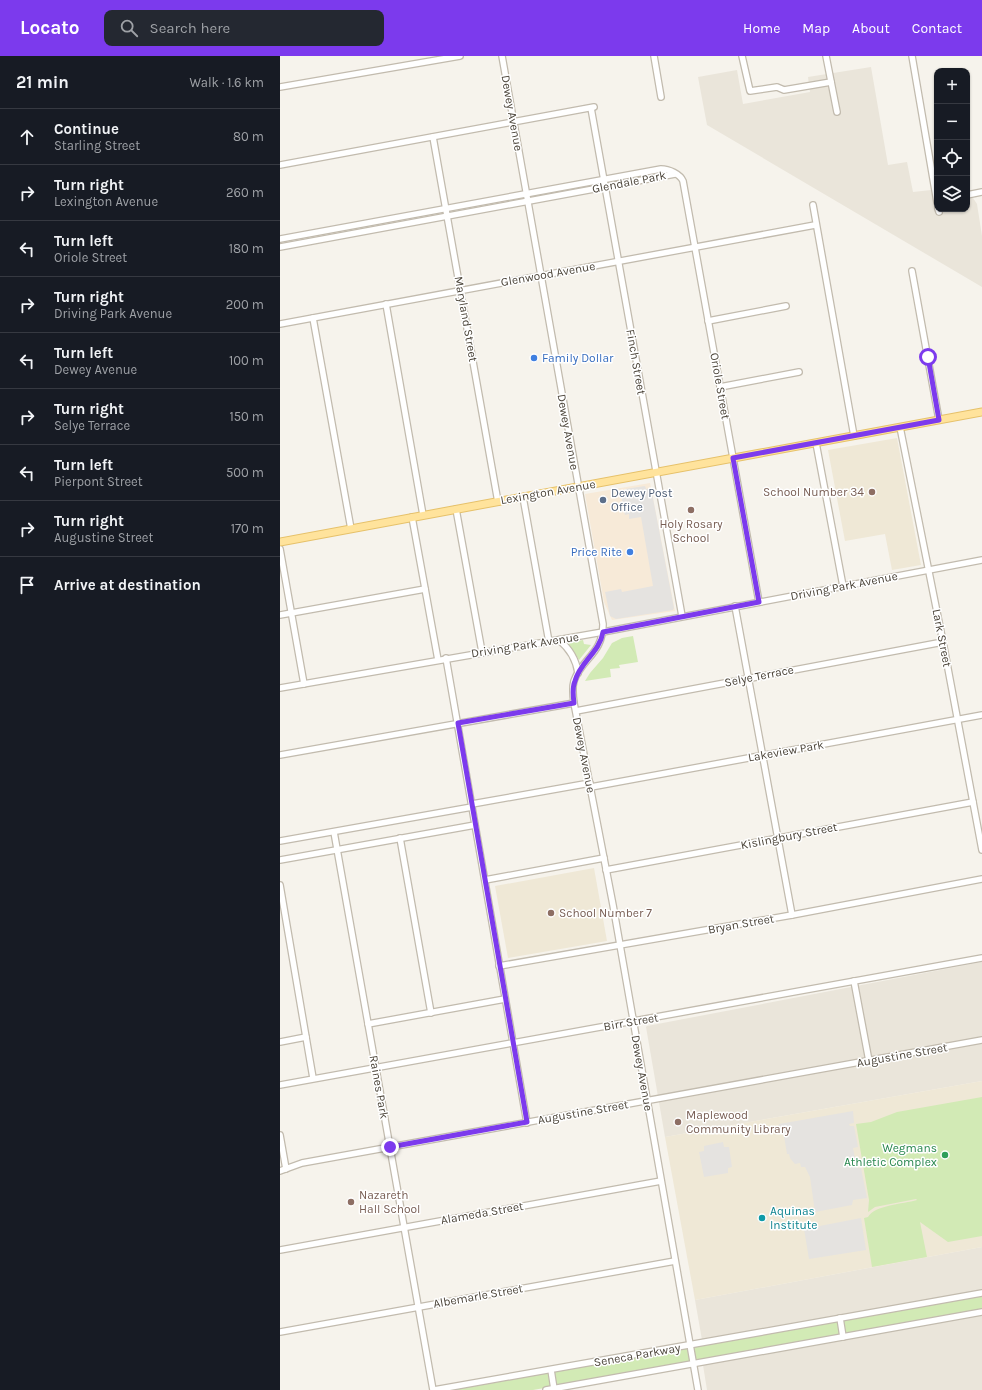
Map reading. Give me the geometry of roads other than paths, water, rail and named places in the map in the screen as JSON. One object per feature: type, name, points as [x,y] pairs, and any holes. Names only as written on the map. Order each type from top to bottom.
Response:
[{"type":"main road","name":"Lexington Avenue","points":[[280,542],[982,412]]},
{"type":"street","points":[[280,88],[460,56]]},
{"type":"street","name":"Dewey Avenue","points":[[502,56],[602,615],[603,632],[599,645],[578,673],[574,686],[574,703],[604,858],[698,1390]]},
{"type":"street","points":[[654,56],[661,97]]},
{"type":"street","points":[[742,56],[750,92],[777,87],[784,90],[831,82]]},
{"type":"street","points":[[826,56],[837,112]]},
{"type":"street","points":[[912,56],[934,184]]},
{"type":"street","name":"Finch Street","points":[[514,122],[593,107],[618,262],[682,616]]},
{"type":"street","points":[[280,165],[514,122]]},
{"type":"street","name":"Maryland Street","points":[[433,137],[498,502]]},
{"type":"street","name":"Glendale Park","points":[[280,239],[663,169],[676,174]]},
{"type":"street","name":"Glendale Park","points":[[280,247],[676,174]]},
{"type":"street","name":"Oriole Street","points":[[676,174],[683,180],[759,602]]},
{"type":"street","points":[[970,194],[982,192]]},
{"type":"street","points":[[813,205],[815,225],[854,436]]},
{"type":"street","name":"Glenwood Avenue","points":[[280,324],[815,225]]},
{"type":"street","points":[[912,271],[939,420]]},
{"type":"street","points":[[386,304],[423,515]]},
{"type":"street","points":[[708,320],[786,306]]},
{"type":"street","points":[[313,318],[351,528]]},
{"type":"street","points":[[720,387],[799,372]]},
{"type":"street","name":"Lark Street","points":[[900,427],[944,642],[982,850]]},
{"type":"street","points":[[816,443],[844,586]]},
{"type":"street","points":[[523,497],[548,642]]},
{"type":"street","points":[[456,509],[482,652]]},
{"type":"street","points":[[412,517],[438,660]]},
{"type":"street","points":[[280,549],[304,684]]},
{"type":"street","name":"Driving Park Avenue","points":[[280,688],[446,658],[603,632],[982,560]]},
{"type":"street","points":[[280,615],[425,589]]},
{"type":"street","points":[[735,606],[792,915]]},
{"type":"street","points":[[559,640],[566,646],[575,658],[578,673]]},
{"type":"street","name":"Selye Terrace","points":[[576,711],[944,642]]},
{"type":"street","points":[[446,658],[527,1122]]},
{"type":"street","points":[[280,755],[574,703]]},
{"type":"street","name":"Lakeview Park","points":[[280,841],[982,715]]},
{"type":"street","name":"Kislingbury Street","points":[[606,870],[973,802]]},
{"type":"street","points":[[280,860],[475,825]]},
{"type":"street","name":"Raines Park","points":[[334,832],[434,1390]]},
{"type":"street","points":[[400,838],[431,1012]]},
{"type":"street","points":[[485,880],[604,858]]},
{"type":"street","name":"Bryan Street","points":[[500,966],[792,915],[982,879]]},
{"type":"street","points":[[280,885],[313,1078]]},
{"type":"street","name":"Birr Street","points":[[280,1085],[982,958]]},
{"type":"street","points":[[854,981],[869,1061]]},
{"type":"street","points":[[368,1024],[505,999]]},
{"type":"street","points":[[280,1042],[306,1037]]},
{"type":"street","name":"Augustine Street","points":[[280,1171],[302,1163],[982,1040]]},
{"type":"street","points":[[280,1135],[286,1169]]},
{"type":"street","name":"Alameda Street","points":[[280,1250],[661,1182]]},
{"type":"street","name":"Albemarle Street","points":[[280,1332],[675,1261]]},
{"type":"street","name":"Seneca Parkway","points":[[434,1390],[982,1293]]},
{"type":"street","name":"Seneca Parkway","points":[[546,1390],[982,1312]]},
{"type":"street","points":[[840,1318],[843,1337]]},
{"type":"street","points":[[550,1370],[554,1389]]},
{"type":"place","name":"Family Dollar","points":[[534,358]]},
{"type":"place","name":"School Number 34","points":[[872,492]]},
{"type":"place","name":"Dewey Post Office","points":[[603,500]]},
{"type":"place","name":"Holy Rosary School","points":[[691,510]]},
{"type":"place","name":"Price Rite","points":[[630,552]]},
{"type":"place","name":"School Number 7","points":[[551,913]]},
{"type":"place","name":"Maplewood Community Library","points":[[678,1122]]},
{"type":"place","name":"Wegmans Athletic Complex","points":[[945,1155]]},
{"type":"place","name":"Nazareth Hall School","points":[[351,1202]]},
{"type":"place","name":"Aquinas Institute","points":[[762,1218]]}]
